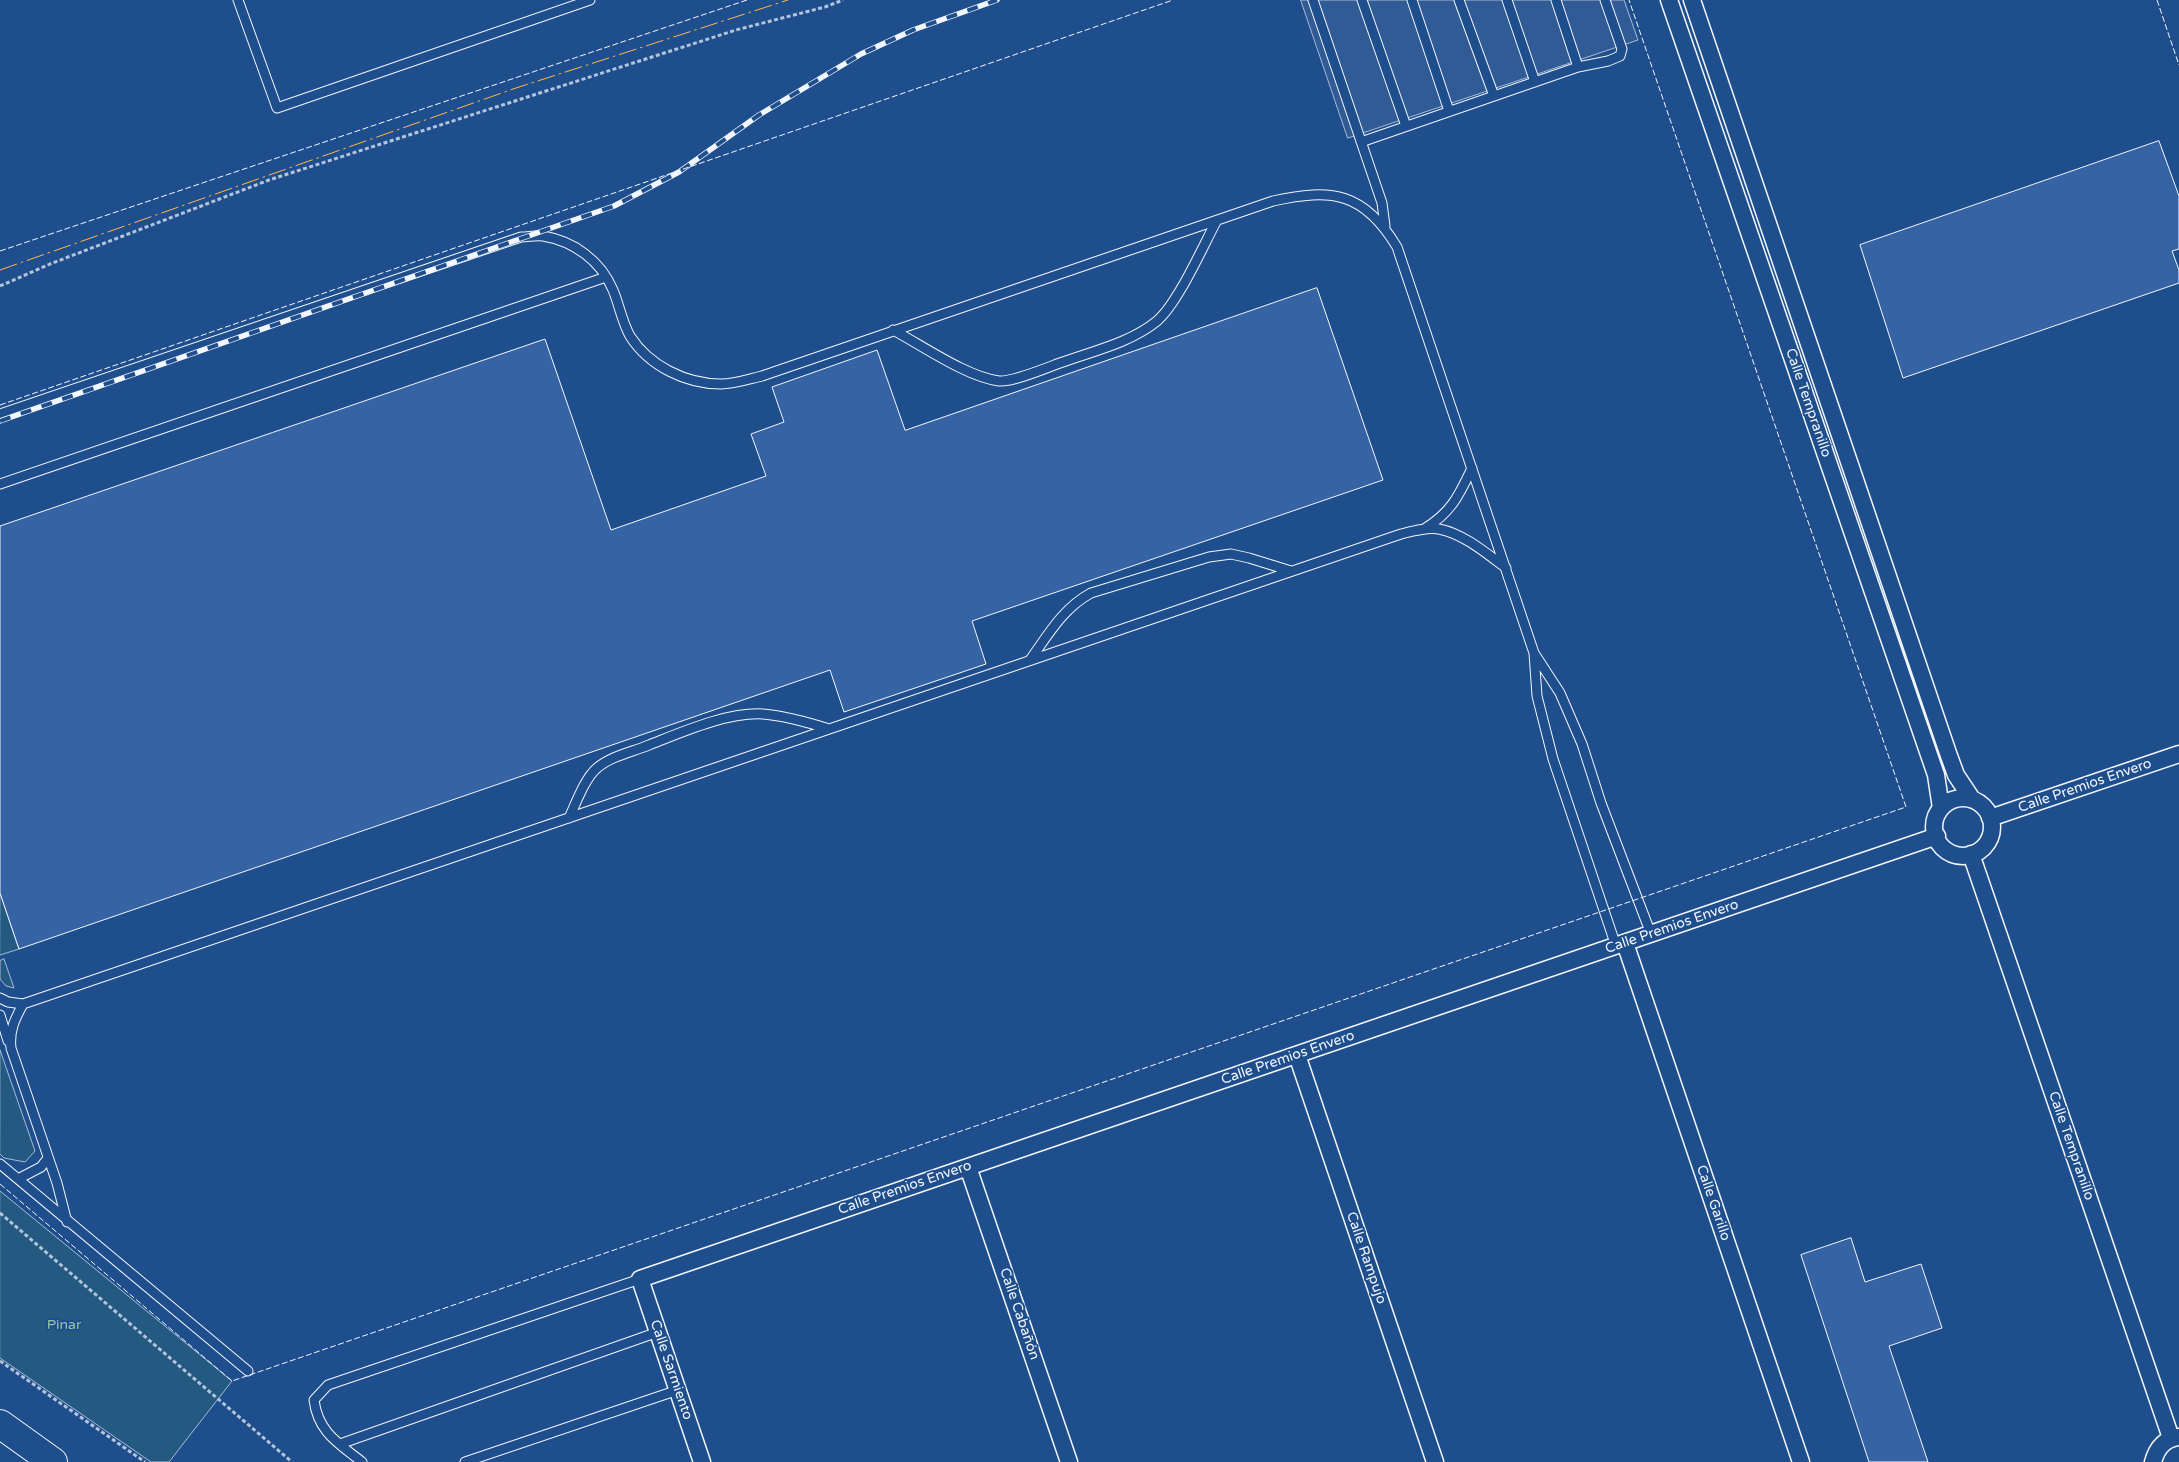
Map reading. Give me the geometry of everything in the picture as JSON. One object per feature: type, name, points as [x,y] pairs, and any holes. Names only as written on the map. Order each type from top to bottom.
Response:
[{"type":"highway","points":[[0,1424],[53,1462]]},
{"type":"street","name":"Calle Tempranillo","points":[[1669,0],[1936,775],[1941,808]]},
{"type":"street","name":"Calle Tempranillo","points":[[1692,0],[1944,744],[1956,775],[1972,799]]},
{"type":"street","name":"Calle Premios Envero","points":[[1990,818],[2179,754]]},
{"type":"street","points":[[1962,798],[1972,799],[1981,804],[1989,814],[1992,825],[1991,836],[1976,853],[1954,854],[1943,848],[1934,827],[1941,808],[1950,801],[1962,798]]},
{"type":"street","name":"Calle Premios Envero","points":[[640,1279],[1937,836]]},
{"type":"street","name":"Calle Tempranillo","points":[[1971,854],[2175,1437]]},
{"type":"street","name":"Calle Garillo","points":[[1620,945],[1801,1462]]},
{"type":"street","name":"Calle Rampujo","points":[[1297,1055],[1435,1462]]},
{"type":"street","name":"Calle Cabañón","points":[[968,1167],[1069,1462]]},
{"type":"street","name":"Calle Sarmiento","points":[[640,1279],[702,1462]]},
{"type":"street","points":[[2153,1462],[2157,1451],[2164,1442],[2175,1437]]},
{"type":"lane","points":[[238,0],[277,108],[590,0]]},
{"type":"lane","points":[[1313,0],[1382,203],[1385,226]]},
{"type":"lane","points":[[1362,0],[1406,126]]},
{"type":"lane","points":[[1412,0],[1449,111]]},
{"type":"lane","points":[[1459,0],[1494,96]]},
{"type":"lane","points":[[1507,0],[1535,82]]},
{"type":"lane","points":[[1556,0],[1578,66]]},
{"type":"lane","points":[[1361,142],[1578,66],[1608,61],[1620,56],[1622,49],[1605,0]]},
{"type":"lane","points":[[0,414],[521,237],[542,236],[562,242],[589,256],[612,287],[630,335],[643,352],[679,376],[698,383],[723,384],[762,376],[1273,201],[1304,194],[1329,194],[1349,200],[1371,213],[1385,226],[1397,247],[1534,653],[1560,694],[1582,744],[1601,803],[1651,934]]},
{"type":"lane","points":[[893,330],[975,374],[1001,381],[1028,374],[1119,342],[1142,332],[1159,320],[1173,302],[1217,220]]},
{"type":"lane","points":[[0,484],[606,277]]},
{"type":"lane","points":[[1423,529],[1448,511],[1472,468]]},
{"type":"lane","points":[[0,998],[8,1002],[23,1004],[1401,534],[1423,529],[1438,529],[1459,536],[1506,568]]},
{"type":"lane","points":[[1029,660],[1065,612],[1078,600],[1091,593],[1209,557],[1231,554],[1291,571]]},
{"type":"lane","points":[[1534,653],[1537,696],[1552,759],[1620,945]]},
{"type":"lane","points":[[569,818],[580,793],[595,769],[608,760],[693,728],[738,716],[761,714],[795,718],[830,729]]},
{"type":"lane","points":[[10,1048],[13,1021],[23,1004]]},
{"type":"lane","points":[[0,1015],[48,1158],[67,1222]]},
{"type":"lane","points":[[18,1180],[41,1167],[48,1158]]},
{"type":"lane","points":[[0,1164],[67,1222],[248,1371]]},
{"type":"lane","points":[[362,1462],[323,1429],[316,1415],[314,1400],[328,1385],[640,1279]]},
{"type":"lane","points":[[340,1444],[658,1332]]},
{"type":"lane","points":[[465,1462],[678,1390]]},
{"type":"path","points":[[0,286],[50,264],[269,180],[736,30],[825,8],[843,0]]},
{"type":"path","points":[[0,1213],[292,1462]]},
{"type":"path","points":[[0,1361],[145,1462]]},
{"type":"green space","points":[[0,893],[19,949],[0,955]]},
{"type":"green space","points":[[4,959],[14,988],[6,986],[0,979],[0,961]]},
{"type":"green space","points":[[0,1050],[35,1151],[25,1162],[4,1158],[0,1154]]},
{"type":"green space","name":"Pinar","points":[[0,1191],[232,1381],[169,1462],[151,1462],[0,1358]]},
{"type":"shaded area","points":[[1301,0],[1624,0],[1638,40],[1348,138]]},
{"type":"building","points":[[2159,141],[2179,196],[2179,249],[2172,251],[2179,270],[2179,283],[1903,378],[1860,245]]},
{"type":"building","points":[[1317,288],[1383,480],[972,621],[986,664],[844,712],[830,670],[19,949],[0,893],[0,526],[545,339],[611,530],[766,476],[751,434],[784,422],[772,387],[877,350],[905,430]]},
{"type":"building","points":[[1851,1238],[1865,1282],[1921,1264],[1942,1328],[1889,1346],[1928,1462],[1869,1462],[1801,1255]]},
{"type":"railway","points":[[0,421],[614,206],[679,172],[759,115],[861,54],[913,30],[997,0]]},
{"type":"fence","points":[[0,251],[747,0]]},
{"type":"fence","points":[[0,405],[1173,0]]},
{"type":"fence","points":[[0,1184],[232,1381],[1906,807],[1629,0]]},
{"type":"fence","points":[[2157,0],[2179,65]]},
{"type":"power","points":[[0,270],[516,88],[788,0]]}]
